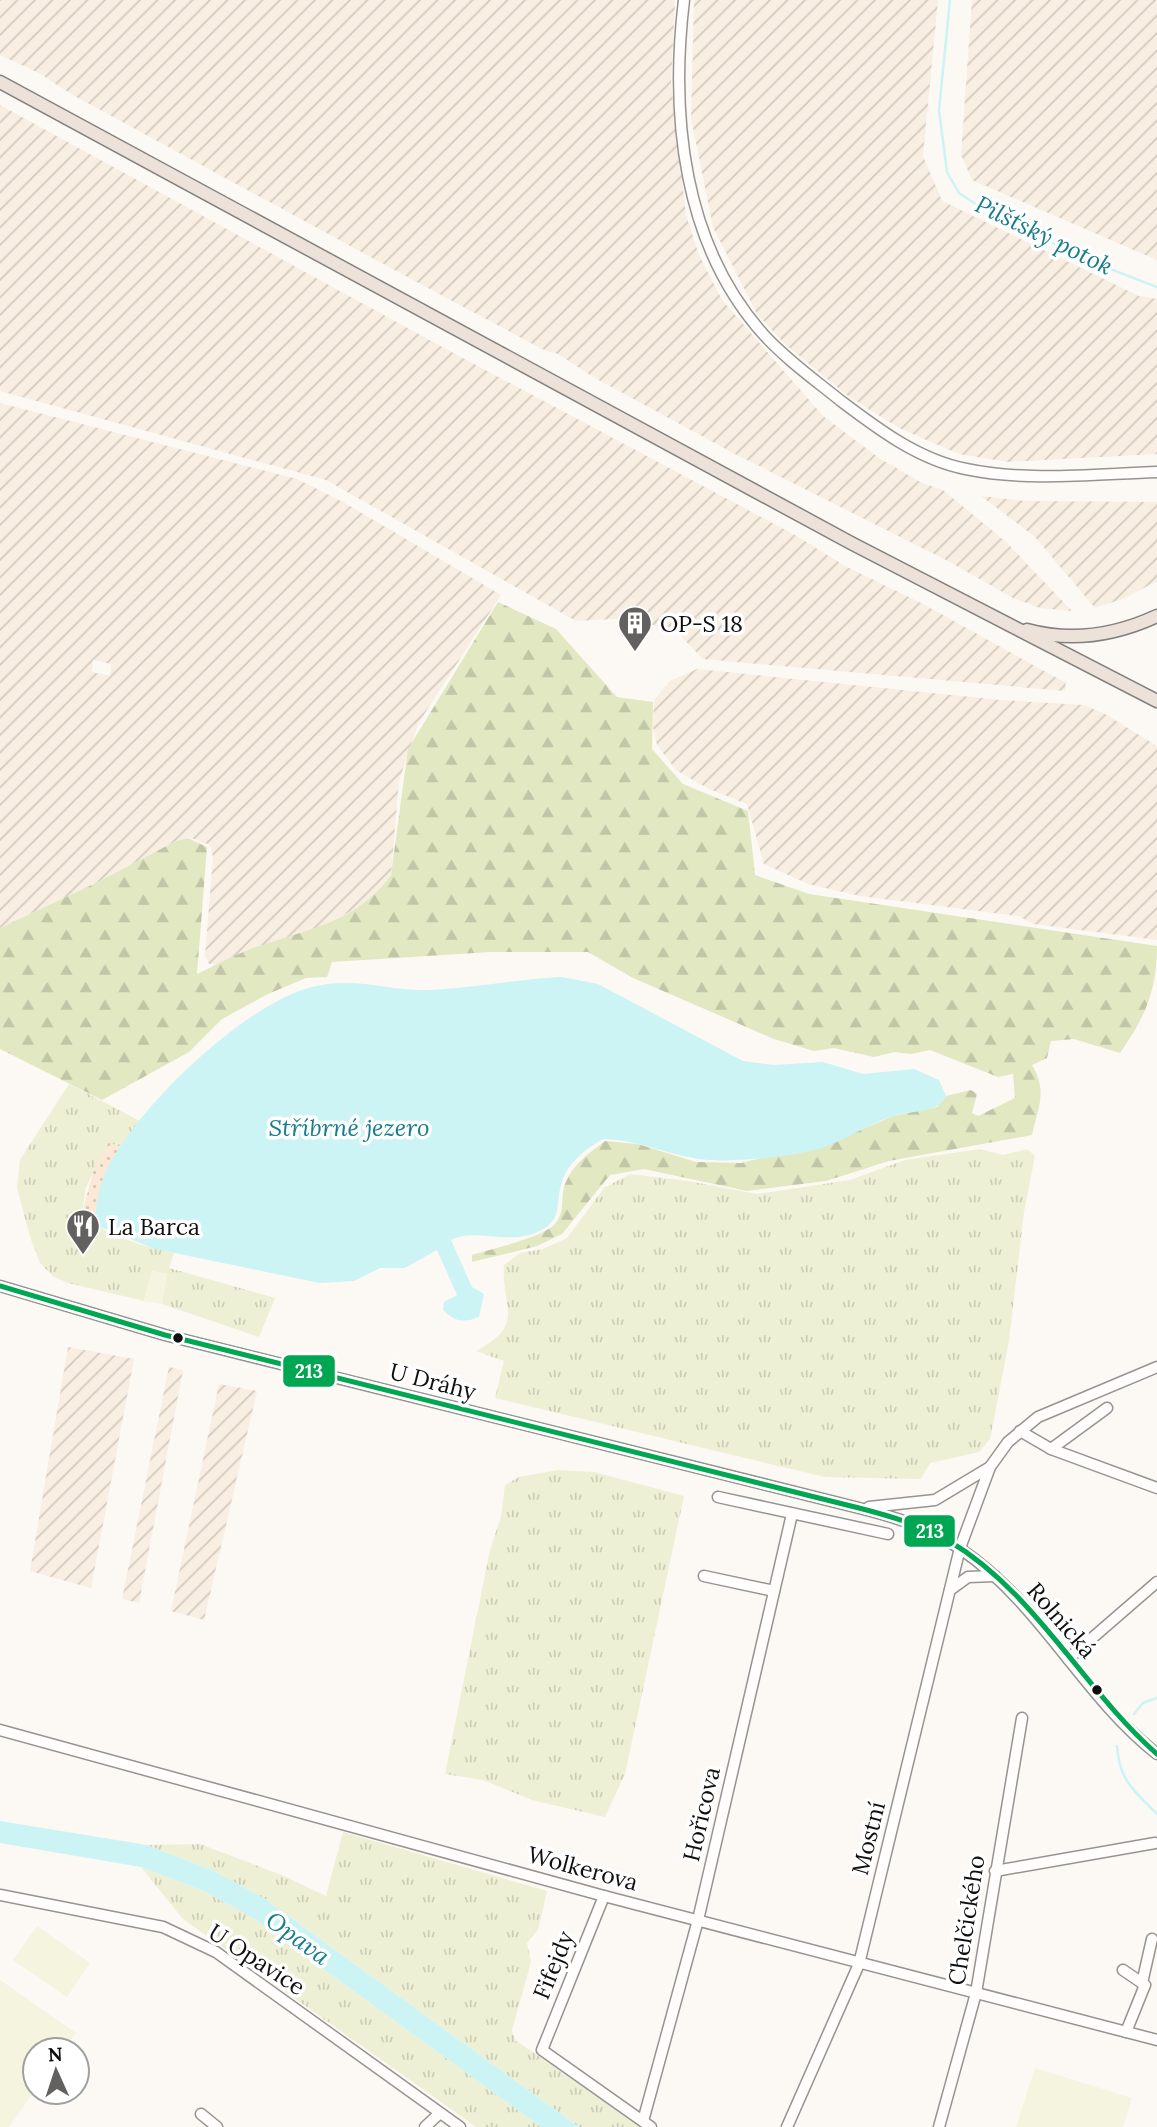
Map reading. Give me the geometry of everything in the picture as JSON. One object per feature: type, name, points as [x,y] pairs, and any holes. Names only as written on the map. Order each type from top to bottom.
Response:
[{"type":"main road","points":[[0,82],[987,615],[1157,701]]},
{"type":"main road","points":[[987,615],[1032,632],[1079,636],[1119,630],[1157,616]]},
{"type":"street","points":[[684,0],[680,95],[687,170],[697,218],[731,292],[783,355],[864,419],[905,446],[947,464],[966,469],[1021,475],[1157,472]]},
{"type":"street","name":"U Dráhy","points":[[0,1286],[166,1335],[859,1508],[916,1526],[960,1548],[990,1467]]},
{"type":"street","name":"U Dráhy","points":[[859,1508],[911,1505],[935,1500],[990,1467],[1020,1431],[1058,1407],[1157,1367]]},
{"type":"street","points":[[1051,1449],[1107,1408]]},
{"type":"street","points":[[1020,1431],[1051,1449],[1157,1488]]},
{"type":"street","points":[[718,1497],[888,1534]]},
{"type":"street","name":"Hořicova","points":[[647,2124],[698,1920],[792,1514]]},
{"type":"street","name":"Rolnická","points":[[960,1548],[995,1576],[1124,1724],[1157,1754]]},
{"type":"street","name":"Mostní","points":[[787,2127],[859,1964],[960,1548]]},
{"type":"street","points":[[704,1576],[774,1591]]},
{"type":"street","points":[[950,1590],[968,1577],[995,1576]]},
{"type":"street","points":[[1068,1659],[1157,1582]]},
{"type":"street","name":"Chelčického","points":[[939,2127],[976,1993],[1022,1718]]},
{"type":"street","name":"Wolkerova","points":[[0,1730],[604,1896],[1157,2040]]},
{"type":"street","points":[[995,1871],[1155,1843]]},
{"type":"street","name":"U Opavice","points":[[0,1895],[123,1917],[163,1927],[216,1952],[460,2127]]},
{"type":"street","name":"Fifejdy","points":[[604,1896],[542,2050],[647,2124]]},
{"type":"street","points":[[1126,2032],[1144,1985],[1142,1983],[1152,1939]]},
{"type":"street","points":[[1123,1970],[1142,1983]]},
{"type":"street","points":[[425,2127],[440,2113]]},
{"type":"street","points":[[201,2114],[218,2127]]},
{"type":"shaded area","points":[[0,0],[675,0],[671,83],[686,215],[699,255],[722,300],[823,416],[879,458],[922,483],[943,490],[1006,542],[1072,611],[1040,608],[1013,598],[948,561],[733,453],[595,378],[558,354],[542,349],[400,273],[71,94],[39,73],[0,55]]},
{"type":"shaded area","points":[[694,0],[938,0],[923,156],[942,201],[1139,296],[1157,299],[1157,454],[1009,462],[959,454],[899,428],[848,396],[785,344],[757,314],[713,227],[691,118]]},
{"type":"shaded area","points":[[972,0],[1157,0],[1157,260],[972,180],[961,155]]},
{"type":"shaded area","points":[[0,105],[444,348],[795,535],[845,566],[923,604],[1066,683],[1065,691],[703,659],[678,633],[631,618],[576,621],[326,480],[0,391]]},
{"type":"shaded area","points":[[0,403],[297,479],[343,502],[501,595],[418,724],[399,781],[391,875],[379,892],[361,906],[318,928],[253,948],[221,964],[209,964],[205,956],[213,857],[210,845],[188,837],[0,928]],"holes":[[[93,660],[111,664],[110,676],[92,672]]]},
{"type":"shaded area","points":[[981,496],[1025,501],[1157,502],[1157,581],[1125,598],[1095,608],[1034,536]]},
{"type":"shaded area","points":[[697,669],[1001,700],[1084,705],[1105,714],[1157,746],[1157,940],[1034,924],[1018,916],[860,896],[808,884],[764,864],[747,804],[707,788],[676,770],[657,745],[653,727],[654,700],[670,681]]},
{"type":"shaded area","points":[[68,1347],[134,1359],[91,1588],[30,1571]]},
{"type":"shaded area","points":[[169,1367],[183,1370],[139,1603],[122,1599]]},
{"type":"shaded area","points":[[219,1384],[257,1391],[204,1620],[171,1611]]},
{"type":"green space","points":[[498,602],[556,629],[617,697],[653,702],[652,749],[683,784],[748,811],[755,875],[809,894],[1157,946],[1155,977],[1148,1003],[1120,1053],[1074,1039],[1051,1041],[1047,1058],[1032,1065],[1041,1091],[1032,1135],[889,1161],[826,1181],[747,1191],[644,1169],[610,1175],[562,1234],[537,1246],[472,1262],[472,1255],[527,1239],[554,1225],[560,1215],[568,1177],[582,1160],[605,1141],[638,1144],[696,1162],[741,1163],[844,1137],[893,1116],[937,1107],[946,1096],[971,1090],[977,1094],[972,1113],[978,1116],[1015,1098],[1013,1074],[998,1077],[930,1050],[911,1054],[894,1052],[874,1057],[834,1048],[814,1051],[774,1039],[633,978],[588,952],[490,952],[332,962],[327,977],[306,978],[268,994],[222,1019],[189,1052],[102,1100],[0,1049],[0,928],[100,881],[176,841],[188,838],[207,847],[197,974],[249,950],[330,922],[347,914],[378,891],[391,875],[408,749]]},
{"type":"green space","points":[[69,1084],[140,1121],[120,1147],[108,1143],[86,1187],[82,1214],[113,1234],[174,1253],[169,1268],[275,1298],[259,1337],[162,1304],[167,1274],[152,1271],[144,1301],[68,1283],[53,1276],[40,1263],[17,1187],[20,1160]]},
{"type":"green space","points":[[980,1149],[1003,1155],[1027,1149],[1035,1156],[1024,1212],[1009,1341],[990,1439],[979,1452],[930,1463],[921,1479],[825,1477],[495,1398],[504,1361],[476,1351],[492,1341],[506,1323],[508,1314],[504,1265],[520,1253],[543,1249],[567,1238],[604,1188],[630,1174],[688,1181],[757,1194],[850,1180],[905,1160]]},
{"type":"green space","points":[[152,1271],[167,1274],[162,1304],[144,1301]]},
{"type":"green space","points":[[558,1470],[594,1472],[684,1496],[625,1774],[605,1817],[532,1800],[483,1780],[445,1774],[490,1550],[501,1517],[505,1485],[519,1477]]},
{"type":"green space","points":[[343,1832],[547,1891],[538,1930],[527,1943],[531,1962],[512,2030],[515,2040],[643,2127],[579,2127],[265,1899],[214,1871],[147,1845],[200,1844],[284,1876],[326,1896]]},
{"type":"green space","points":[[141,1867],[204,1891],[253,1918],[541,2127],[476,2127],[183,1919]]},
{"type":"green space","points":[[37,1926],[90,1963],[67,1997],[13,1960]]},
{"type":"green space","points":[[0,1980],[76,2033],[74,2036],[21,2036],[21,2106],[24,2106],[9,2127],[0,2127]]},
{"type":"green space","points":[[1035,2068],[1132,2098],[1123,2127],[1016,2127]]},
{"type":"sand","points":[[109,1142],[120,1147],[104,1176],[93,1224],[82,1214],[95,1165]]},
{"type":"water","name":"Stříbrné jezero","points":[[562,977],[598,984],[743,1061],[774,1065],[823,1062],[863,1074],[914,1069],[939,1080],[946,1096],[942,1102],[930,1109],[893,1116],[830,1145],[788,1155],[708,1160],[681,1156],[631,1142],[603,1139],[583,1152],[567,1170],[561,1185],[556,1214],[545,1228],[520,1237],[472,1235],[451,1240],[472,1287],[484,1294],[479,1317],[469,1320],[456,1319],[443,1310],[444,1302],[457,1295],[437,1250],[405,1268],[380,1268],[354,1281],[320,1283],[155,1249],[93,1224],[105,1173],[139,1121],[191,1066],[220,1040],[278,1001],[305,989],[339,983],[431,990]]},
{"type":"water","name":"Opava","points":[[0,1821],[147,1845],[214,1871],[265,1899],[579,2127],[541,2127],[253,1918],[204,1891],[141,1867],[0,1843]]},
{"type":"waterway","name":"Pilšťský potok","points":[[950,0],[939,110],[947,172],[959,193],[988,212],[1095,263],[1157,287]]},
{"type":"waterway","name":"Pilšťský potok","points":[[1134,1714],[1143,1703],[1157,1698]]},
{"type":"waterway","name":"Pilšťský potok","points":[[1117,1746],[1124,1776],[1157,1814]]},
{"type":"transit line","name":"213","points":[[0,1286],[165,1335],[859,1508],[916,1526],[949,1541],[980,1562],[1007,1587],[1130,1728],[1157,1754]]},
{"type":"place","name":"OP-S 18","points":[[635,653]]},
{"type":"place","name":"La Barca","points":[[83,1256]]}]
